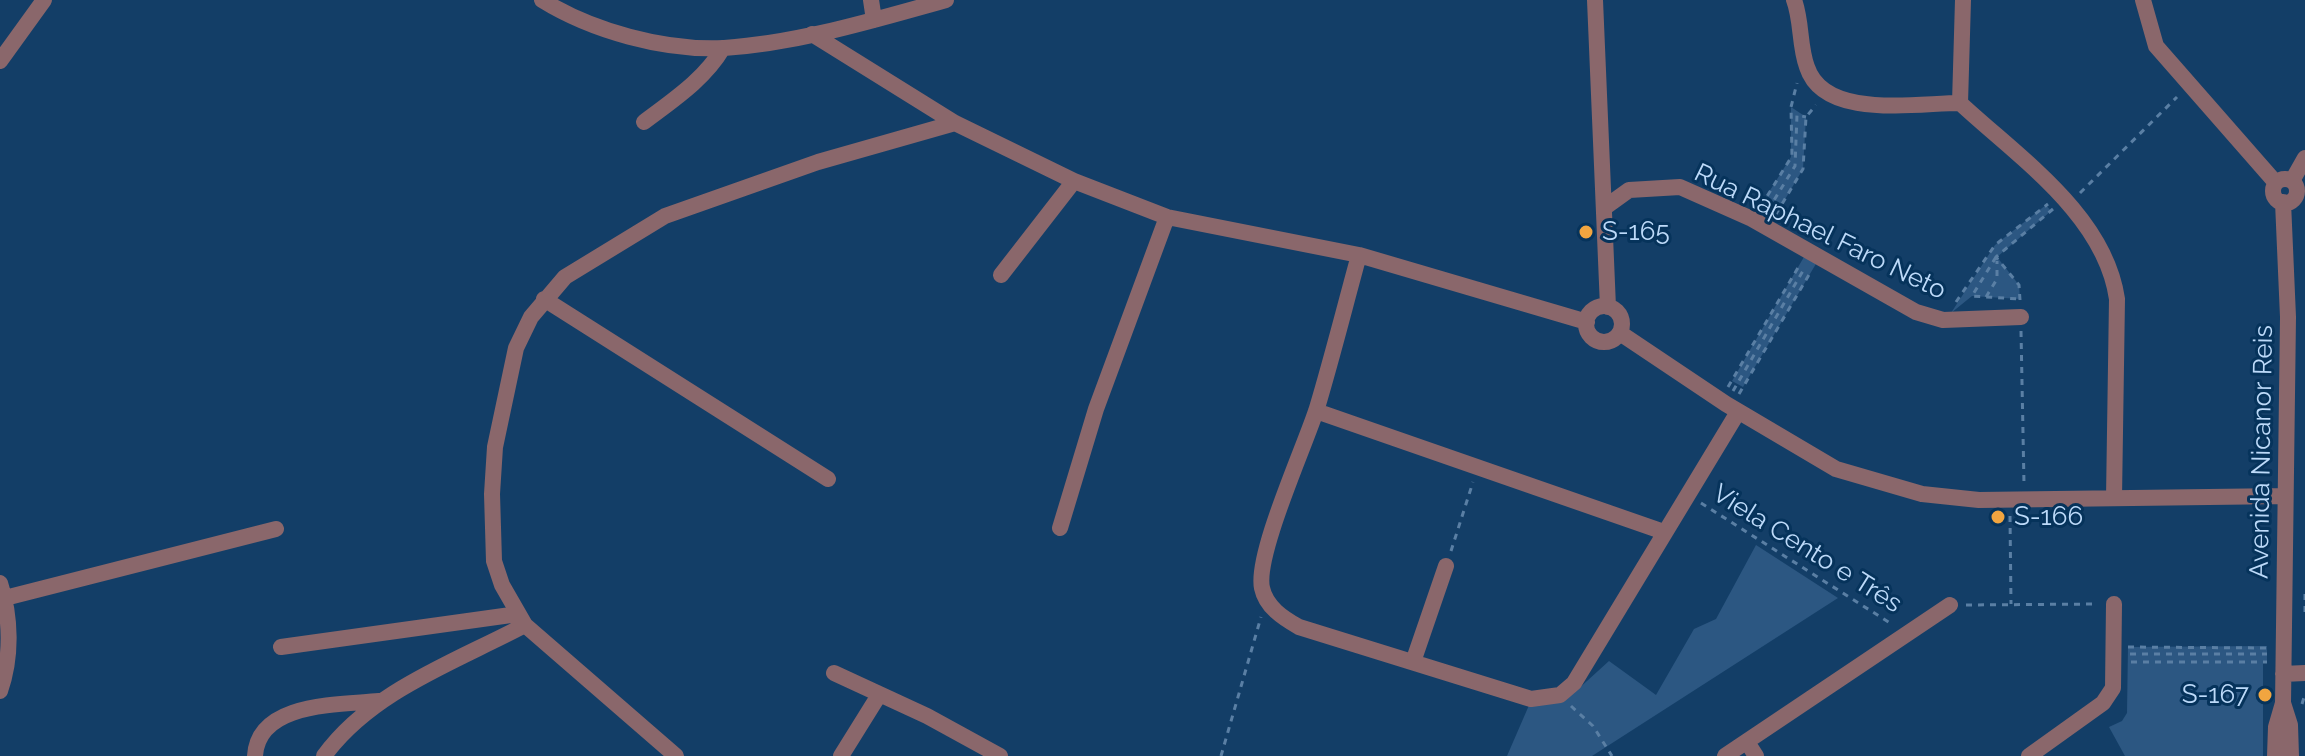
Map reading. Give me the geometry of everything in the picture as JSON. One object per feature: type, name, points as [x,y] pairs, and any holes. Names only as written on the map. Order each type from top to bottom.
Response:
[{"type":"street","points":[[0,61],[44,0]]},
{"type":"street","points":[[542,0],[565,15],[613,32],[667,43],[723,48],[812,34],[946,0]]},
{"type":"street","points":[[871,0],[874,20]]},
{"type":"street","points":[[1595,0],[1608,307]]},
{"type":"street","points":[[1794,0],[1807,69],[1826,94],[1836,100],[1856,104],[1960,103],[2061,198],[2102,249],[2113,271],[2117,299],[2114,498]]},
{"type":"street","points":[[1960,103],[1963,0]]},
{"type":"street","name":"Avenida Nicanor Reis","points":[[2143,0],[2156,46],[2188,86],[2284,182],[2274,194],[2283,202],[2288,317],[2283,703],[2276,727],[2275,756]]},
{"type":"street","points":[[0,44],[26,25]]},
{"type":"street","points":[[812,34],[955,123],[1074,181],[1167,217],[1359,255],[1587,322]]},
{"type":"street","points":[[644,122],[693,85],[712,66],[723,48]]},
{"type":"street","points":[[676,756],[521,620],[494,561],[492,494],[495,447],[516,348],[544,299],[565,277],[665,216],[818,162],[955,123]]},
{"type":"street","points":[[2284,182],[2305,158]]},
{"type":"street","points":[[1001,275],[1074,181]]},
{"type":"street","name":"Rua Raphael Faro Neto","points":[[1604,208],[1629,190],[1680,187],[1760,223],[1928,317],[1943,320],[2021,317]]},
{"type":"street","points":[[1060,528],[1096,409],[1167,217]]},
{"type":"street","points":[[1359,255],[1316,411],[1265,558],[1261,588],[1266,599],[1284,618],[1299,627],[1531,699],[1560,695],[1574,683],[1688,495],[1729,406]]},
{"type":"street","points":[[544,299],[828,479]]},
{"type":"street","points":[[1608,307],[1621,317],[1620,333],[1611,341],[1599,342],[1589,334],[1587,322],[1592,311],[1608,307]]},
{"type":"street","points":[[1620,333],[1729,406],[1836,469],[1922,494],[2017,500],[2285,496]]},
{"type":"street","points":[[1316,411],[1664,532]]},
{"type":"street","points":[[0,691],[8,654],[2,590],[276,529]]},
{"type":"street","points":[[1413,662],[1446,566]]},
{"type":"street","points":[[2029,756],[2103,703],[2113,688],[2114,604]]},
{"type":"street","points":[[1725,756],[1752,749],[1950,605]]},
{"type":"street","points":[[281,647],[521,620]]},
{"type":"street","points":[[324,756],[350,723],[379,701],[521,620]]},
{"type":"street","points":[[834,673],[927,716],[1000,756]]},
{"type":"street","points":[[2283,674],[2305,673]]},
{"type":"street","points":[[841,756],[879,695]]},
{"type":"street","points":[[255,756],[261,732],[278,718],[379,701]]},
{"type":"street","name":"Avenida Nicanor Reis","points":[[2283,703],[2290,725],[2291,756]]},
{"type":"path","points":[[1760,223],[1794,157],[1791,107],[1798,81],[1807,69]]},
{"type":"path","points":[[1953,306],[1995,245],[2061,198],[2077,196],[2188,86]]},
{"type":"path","points":[[1760,223],[1803,169],[1806,117],[1826,94]]},
{"type":"path","points":[[1791,107],[1797,115],[1806,117]]},
{"type":"path","points":[[1760,223],[1794,157],[1797,115]]},
{"type":"path","points":[[1794,157],[1804,160]]},
{"type":"path","points":[[2020,299],[1972,296],[1996,257],[2061,198]]},
{"type":"path","points":[[1729,406],[1764,325],[1813,253]]},
{"type":"path","points":[[1729,406],[1813,253]]},
{"type":"path","points":[[1729,406],[1776,331],[1813,253]]},
{"type":"path","points":[[1986,297],[1997,279],[1996,257]]},
{"type":"path","points":[[1996,257],[2019,285],[2021,317],[2011,605]]},
{"type":"path","points":[[1764,325],[1776,331]]},
{"type":"path","points":[[1446,566],[1478,467]]},
{"type":"path","name":"Viela Cento e Três","points":[[1688,495],[1908,634]]},
{"type":"path","points":[[2305,594],[2305,618]]},
{"type":"path","points":[[1221,756],[1266,599]]},
{"type":"path","points":[[1950,605],[2114,604]]},
{"type":"path","points":[[2197,646],[2197,662]]},
{"type":"path","points":[[2128,647],[2267,646]]},
{"type":"path","points":[[2128,654],[2267,654]]},
{"type":"path","points":[[2128,662],[2267,662]]},
{"type":"path","points":[[1560,695],[1593,726],[1612,756]]},
{"type":"shaded area","points":[[1791,107],[1806,117],[1803,169],[1768,228],[1752,219],[1791,157]]},
{"type":"shaded area","points":[[2046,205],[2051,211],[1997,257],[2019,285],[2020,299],[1972,296],[1951,313],[1995,245]]},
{"type":"shaded area","points":[[1808,250],[1820,257],[1743,387],[1732,381]]},
{"type":"shaded area","points":[[1756,545],[1838,598],[1592,756],[1507,756],[1530,703],[1576,691],[1609,661],[1656,695],[1694,629],[1716,619]]},
{"type":"shaded area","points":[[2267,646],[2267,662],[2263,663],[2263,756],[2125,756],[2109,727],[2122,721],[2127,713],[2128,647]]},
{"type":"place","name":"S-165","points":[[1586,232]]},
{"type":"place","name":"S-166","points":[[1998,517]]},
{"type":"place","name":"S-167","points":[[2265,695]]}]
